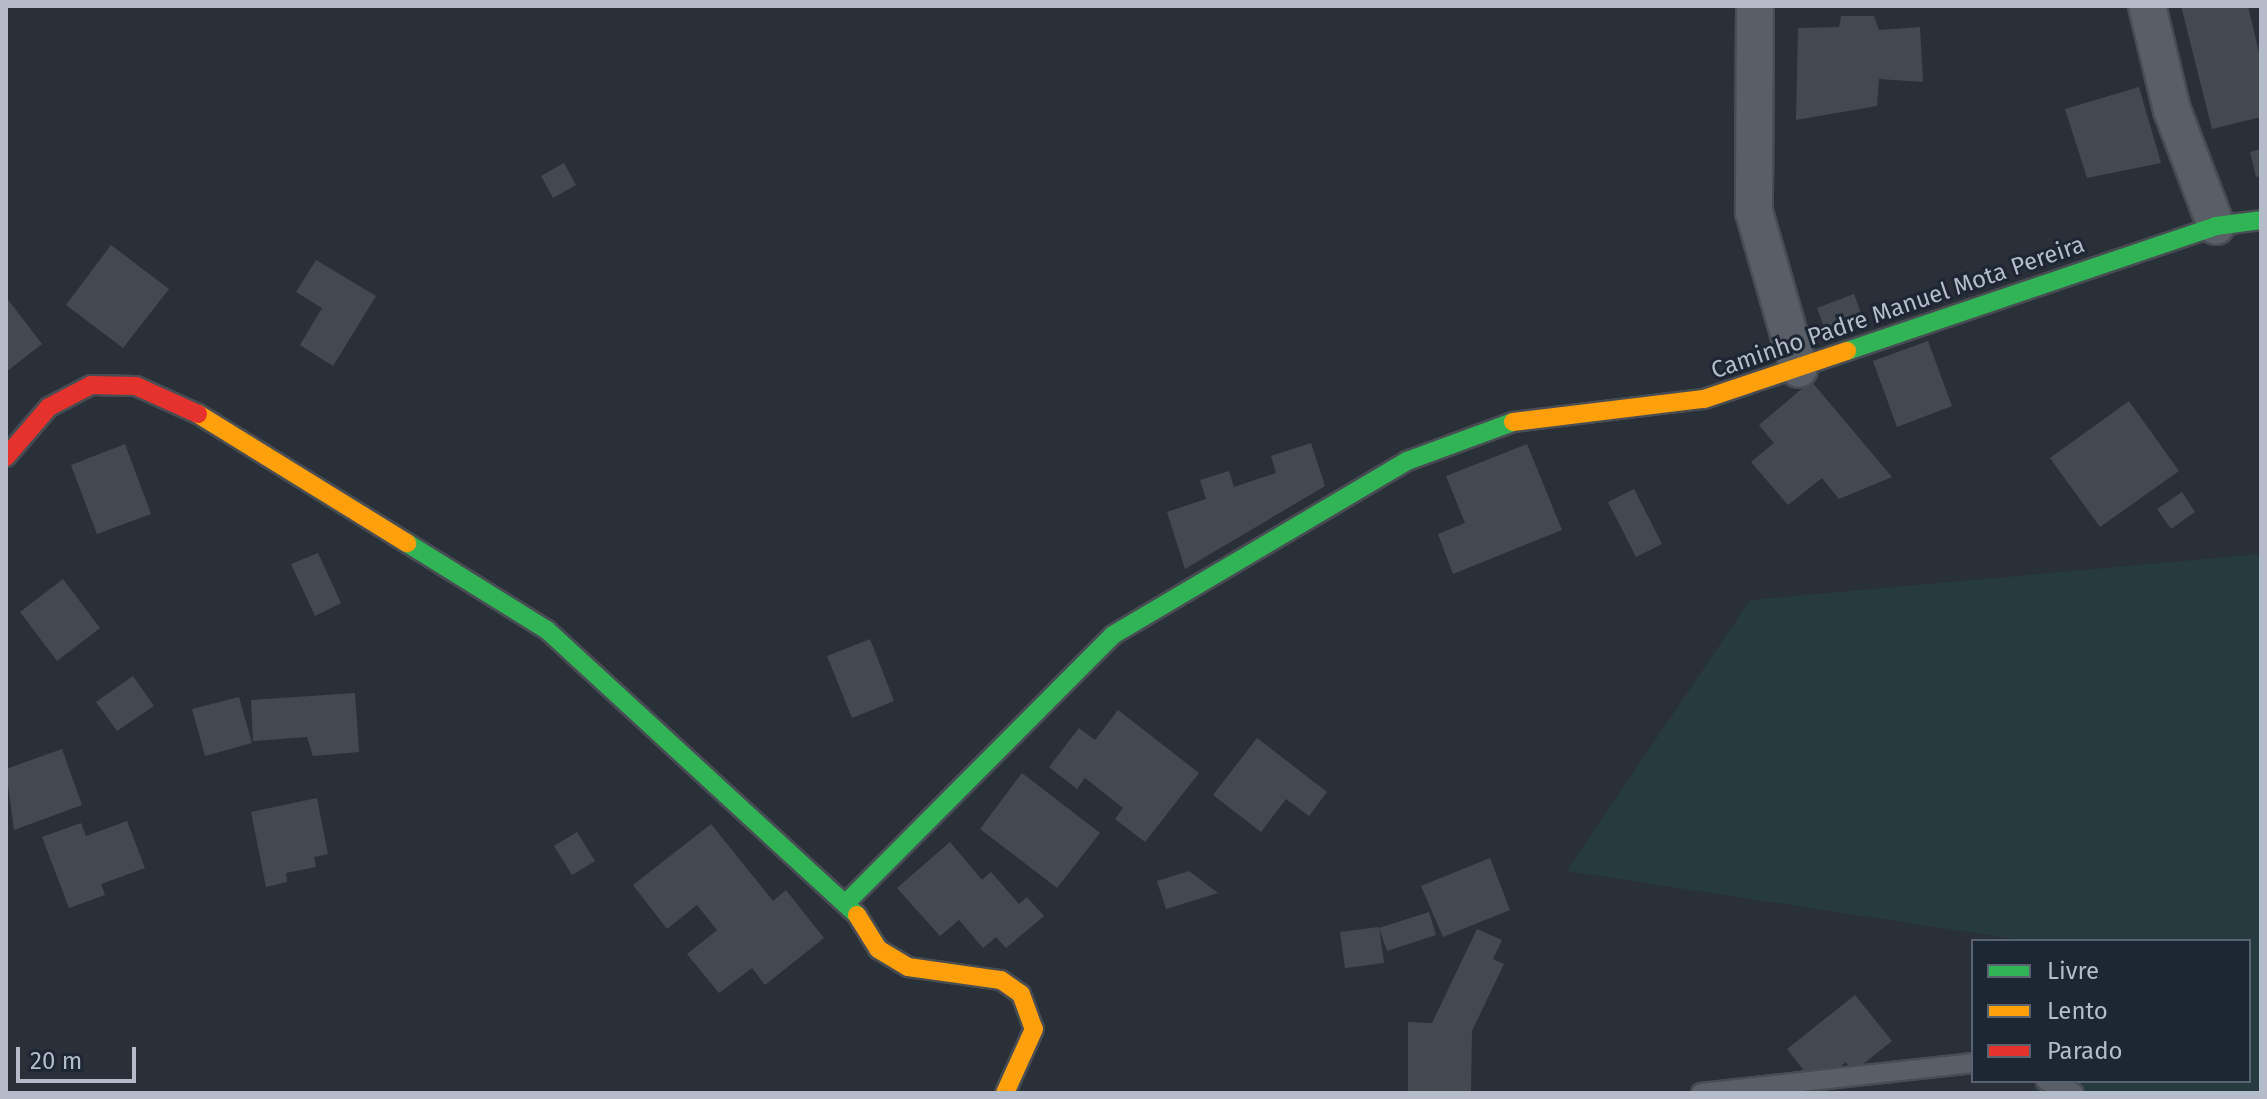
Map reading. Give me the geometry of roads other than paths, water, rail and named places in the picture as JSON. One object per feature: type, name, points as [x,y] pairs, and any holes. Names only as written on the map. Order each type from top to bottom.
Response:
[{"type":"street","points":[[1755,6],[1754,212],[1799,369]]},
{"type":"street","points":[[2147,6],[2172,110],[2216,226]]},
{"type":"street","name":"Caminho Padre Manuel Mota Pereira","points":[[848,901],[1113,635],[1407,461],[1496,424],[1704,399],[2216,226],[2261,220]]},
{"type":"street","points":[[6,457],[49,407],[91,385],[136,386],[188,408],[547,630],[848,901],[878,949],[908,967],[1001,980],[1021,994],[1034,1029],[1005,1093]]},
{"type":"lane","points":[[1701,1093],[1971,1063]]},
{"type":"lane","points":[[2051,1083],[2074,1093]]}]
